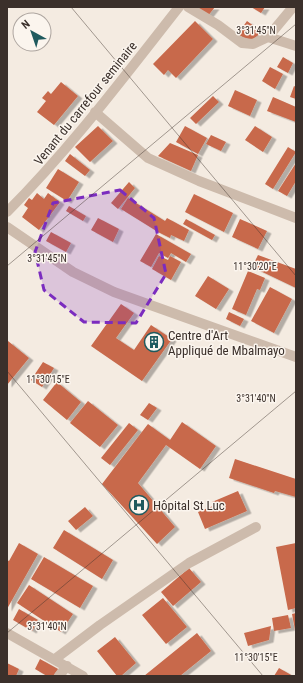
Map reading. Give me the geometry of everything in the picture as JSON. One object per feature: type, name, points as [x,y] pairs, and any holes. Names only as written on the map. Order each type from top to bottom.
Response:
[{"type":"street","name":"Venant du carrefour seminaire","points":[[7,212],[35,184],[179,7]]},
{"type":"street","points":[[188,7],[218,25],[242,43],[253,44],[268,37],[293,7]]},
{"type":"street","points":[[268,37],[296,46]]},
{"type":"street","points":[[95,112],[148,158],[199,181],[296,218]]},
{"type":"street","points":[[7,228],[73,272],[114,292],[296,356]]},
{"type":"street","points":[[56,659],[100,625],[189,563],[256,527]]},
{"type":"street","points":[[7,633],[56,659],[83,676]]},
{"type":"street","points":[[59,676],[67,666]]},
{"type":"highlighted area","points":[[120,190],[154,218],[166,274],[136,323],[84,322],[44,290],[35,252],[53,203]]},
{"type":"building","points":[[196,7],[215,7],[207,17]]},
{"type":"building","points":[[251,7],[265,7],[261,13]]},
{"type":"building","points":[[195,21],[213,39],[176,78],[168,70],[164,75],[153,64]]},
{"type":"building","points":[[247,21],[262,32],[252,40],[237,35]]},
{"type":"building","points":[[283,57],[293,63],[288,73],[277,67]]},
{"type":"building","points":[[270,67],[283,74],[275,89],[262,81]]},
{"type":"building","points":[[61,82],[78,96],[54,125],[37,112],[46,101],[42,98],[48,91],[51,94]]},
{"type":"building","points":[[294,86],[296,87],[296,99],[290,97]]},
{"type":"building","points":[[235,90],[257,100],[250,116],[228,106]]},
{"type":"building","points":[[213,96],[219,102],[196,124],[190,118]]},
{"type":"building","points":[[273,97],[296,107],[296,122],[267,111]]},
{"type":"building","points":[[98,126],[113,141],[90,162],[75,147]]},
{"type":"building","points":[[185,126],[207,138],[198,154],[176,142]]},
{"type":"building","points":[[255,126],[272,137],[263,152],[245,140]]},
{"type":"building","points":[[211,135],[226,142],[221,151],[206,144]]},
{"type":"building","points":[[170,143],[198,155],[191,171],[158,156]]},
{"type":"building","points":[[288,147],[296,152],[273,189],[265,184]]},
{"type":"building","points":[[70,154],[90,170],[85,176],[65,161]]},
{"type":"building","points":[[296,163],[296,181],[287,196],[278,191]]},
{"type":"building","points":[[58,169],[79,182],[67,201],[46,188]]},
{"type":"building","points":[[129,182],[135,188],[118,209],[111,203]]},
{"type":"building","points":[[37,193],[44,199],[48,193],[60,202],[39,230],[22,217],[28,208],[24,205],[29,198],[32,200]]},
{"type":"building","points":[[194,194],[233,213],[224,232],[185,212]]},
{"type":"building","points":[[128,198],[165,221],[167,218],[189,230],[184,241],[171,235],[170,238],[158,232],[121,209]]},
{"type":"building","points":[[69,206],[86,216],[83,221],[66,211]]},
{"type":"building","points":[[98,218],[119,229],[113,242],[91,230]]},
{"type":"building","points":[[186,219],[215,235],[212,240],[183,224]]},
{"type":"building","points":[[240,219],[267,231],[258,249],[232,237]]},
{"type":"building","points":[[51,232],[71,243],[66,252],[46,241]]},
{"type":"building","points":[[156,234],[191,254],[186,262],[171,253],[168,258],[159,253],[151,267],[140,261]]},
{"type":"building","points":[[258,255],[296,269],[296,288],[252,267]]},
{"type":"building","points":[[159,256],[168,260],[170,256],[181,262],[171,280],[152,269]]},
{"type":"building","points":[[248,271],[265,278],[260,290],[257,289],[246,315],[232,309]]},
{"type":"building","points":[[208,276],[229,289],[216,309],[195,296]]},
{"type":"building","points":[[270,287],[292,299],[274,333],[251,321]]},
{"type":"building","name":"Centre d'Art Appliqué de Mbalmayo","points":[[121,304],[134,313],[116,338],[134,350],[151,325],[172,339],[142,381],[91,346]]},
{"type":"building","points":[[229,312],[244,319],[240,326],[226,319]]},
{"type":"building","points":[[8,341],[29,358],[7,385],[7,343]]},
{"type":"building","points":[[43,362],[54,368],[42,387],[31,380]]},
{"type":"building","points":[[57,382],[81,402],[67,420],[43,400]]},
{"type":"building","points":[[88,401],[118,425],[100,447],[70,423]]},
{"type":"building","points":[[149,403],[157,408],[148,420],[140,415]]},
{"type":"building","name":"Hôpital St Luc","points":[[182,422],[216,446],[200,469],[166,445],[138,483],[175,527],[157,544],[102,484],[148,424],[170,440]]},
{"type":"building","points":[[129,423],[138,430],[110,465],[101,458]]},
{"type":"building","points":[[235,459],[296,479],[296,497],[275,491],[274,493],[229,478]]},
{"type":"building","points":[[238,491],[247,511],[205,529],[198,512],[213,506],[212,502]]},
{"type":"building","points":[[85,507],[93,516],[76,530],[68,521]]},
{"type":"building","points":[[64,530],[113,560],[102,579],[53,548]]},
{"type":"building","points":[[19,543],[38,554],[7,609],[7,560],[9,561]]},
{"type":"building","points":[[296,543],[296,608],[288,610],[276,547]]},
{"type":"building","points":[[44,557],[93,586],[80,608],[31,579]]},
{"type":"building","points":[[189,568],[201,582],[173,606],[161,592]]},
{"type":"building","points":[[29,585],[73,614],[61,632],[17,603]]},
{"type":"building","points":[[163,598],[187,627],[166,644],[142,615]]},
{"type":"building","points":[[19,609],[38,620],[32,631],[13,620]]},
{"type":"building","points":[[296,613],[296,630],[295,630],[292,614]]},
{"type":"building","points":[[288,615],[291,628],[274,631],[272,618]]},
{"type":"building","points":[[271,626],[269,640],[248,646],[244,633]]},
{"type":"building","points":[[197,633],[211,651],[180,676],[144,676]]},
{"type":"building","points":[[115,637],[136,663],[121,676],[117,676],[97,651]]},
{"type":"building","points":[[40,659],[58,669],[53,676],[47,676],[35,669]]},
{"type":"building","points":[[7,663],[19,669],[16,676],[7,676]]},
{"type":"building","points":[[279,668],[293,676],[274,676]]},
{"type":"place","name":"Centre d'Art Appliqué de Mbalmayo","points":[[154,342]]},
{"type":"place","name":"Hôpital St Luc","points":[[139,505]]}]
